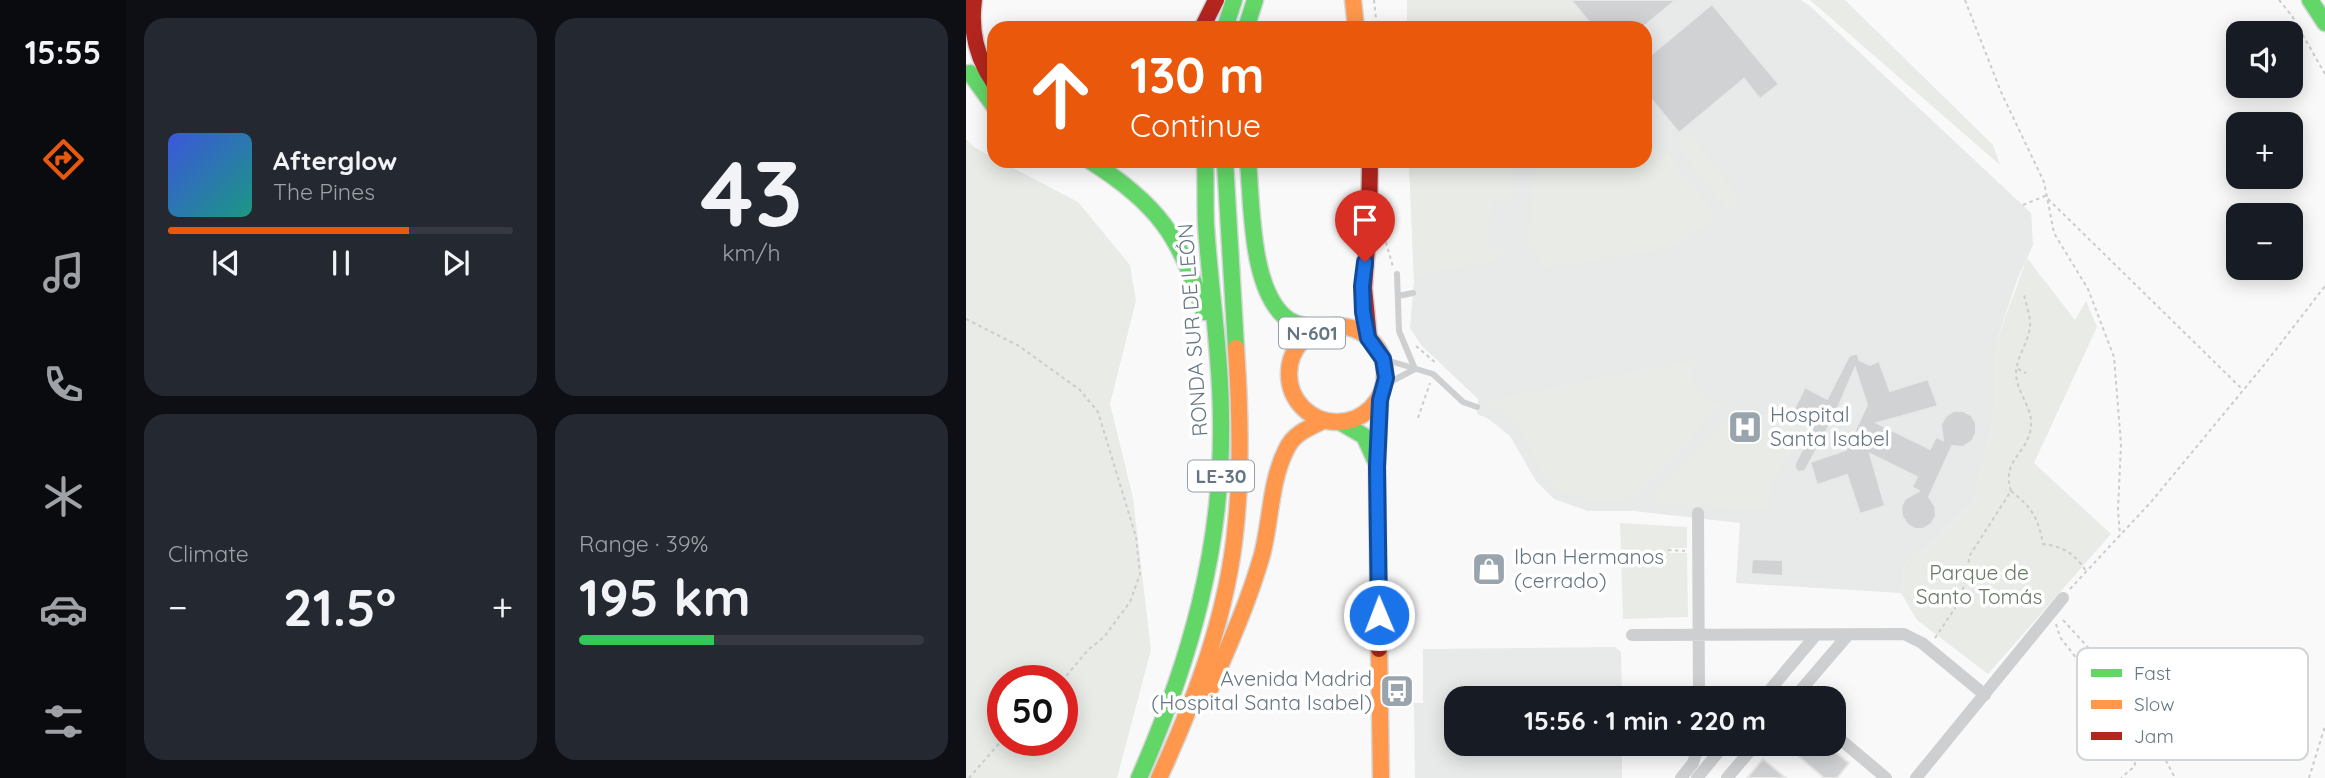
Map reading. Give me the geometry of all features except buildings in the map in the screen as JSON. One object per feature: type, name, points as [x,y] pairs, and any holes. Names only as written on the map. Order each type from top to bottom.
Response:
[{"type":"main road","points":[[974,0],[974,41],[987,73]]},
{"type":"main road","points":[[1206,21],[1216,0]]},
{"type":"main road","points":[[1227,21],[1234,0]]},
{"type":"main road","points":[[1248,21],[1255,0]]},
{"type":"main road","points":[[1261,21],[1268,0]]},
{"type":"main road","points":[[1353,0],[1355,21]]},
{"type":"main road","points":[[1363,0],[1365,21]]},
{"type":"main road","points":[[2310,0],[2325,23]]},
{"type":"main road","points":[[966,64],[974,81],[987,97]]},
{"type":"main road","points":[[1102,168],[1142,197],[1165,222],[1194,274],[1206,320],[1212,381],[1222,426]]},
{"type":"main road","name":"RONDA SUR DE LEÓN","points":[[1139,778],[1184,668],[1203,602],[1214,550],[1220,490],[1222,426],[1220,366],[1206,222],[1205,168]]},
{"type":"main road","name":"RONDA SUR DE LEÓN","points":[[1160,778],[1195,692],[1222,605],[1232,559],[1239,492],[1240,422],[1225,168]]},
{"type":"main road","points":[[1249,168],[1257,249],[1268,296],[1288,320],[1325,327]]},
{"type":"main road","name":"N-601","points":[[1323,421],[1310,414],[1299,403],[1289,376],[1290,360],[1296,347],[1307,336],[1325,327],[1346,306],[1352,292],[1359,257],[1359,168]]},
{"type":"main road","name":"N-601","points":[[1368,338],[1362,286],[1368,237],[1370,168]]},
{"type":"main road","name":"N-601","points":[[1325,327],[1345,326],[1358,331],[1368,338],[1383,359]]},
{"type":"main road","points":[[1381,778],[1377,467],[1382,394],[1386,378],[1383,359]]},
{"type":"main road","points":[[1160,778],[1180,753],[1248,598],[1263,555],[1286,450],[1298,435],[1323,421],[1342,423],[1357,419],[1370,411],[1382,394]]},
{"type":"main road","points":[[1342,423],[1364,436],[1377,467]]},
{"type":"street","points":[[1698,513],[1699,686]]},
{"type":"street","points":[[1916,778],[2063,598]]},
{"type":"street","points":[[1632,635],[1904,634],[1928,647],[1985,695]]},
{"type":"street","points":[[1777,686],[1774,684],[1816,635]]},
{"type":"street","points":[[1803,686],[1847,635]]},
{"type":"street","points":[[1846,744],[1886,778]]},
{"type":"street","points":[[1681,778],[1695,756]]},
{"type":"street","points":[[1697,778],[1715,756]]},
{"type":"street","points":[[1727,778],[1746,756]]},
{"type":"street","points":[[1706,766],[1721,778]]},
{"type":"lane","points":[[1397,274],[1399,331],[1415,369]]},
{"type":"lane","points":[[1398,296],[1413,293]]},
{"type":"lane","points":[[1383,359],[1433,373],[1462,402],[1477,407]]},
{"type":"lane","points":[[1382,394],[1394,380],[1415,369]]},
{"type":"path","points":[[1374,0],[1376,21]]},
{"type":"path","points":[[1965,0],[2001,92],[2044,182],[2054,233],[2088,289],[2114,357],[2121,444],[2118,510],[2120,535]]},
{"type":"path","points":[[2279,0],[2292,16],[2325,74]]},
{"type":"path","points":[[2023,205],[2045,196]]},
{"type":"path","points":[[2045,196],[2243,390]]},
{"type":"path","points":[[1385,232],[1390,262],[1397,274]]},
{"type":"path","points":[[2063,598],[2151,502],[2325,286]]},
{"type":"path","points":[[2024,295],[2030,326],[2017,369],[2018,383],[2030,412],[2030,432],[2009,468],[2008,480],[2011,491],[2029,506],[2040,529],[2043,544],[2063,547],[2077,558],[2086,572]]},
{"type":"path","points":[[966,318],[1019,346],[1080,390],[1098,412],[1136,537],[1140,574],[1130,602],[1104,637],[1075,665]]},
{"type":"path","points":[[1410,338],[1437,364]]},
{"type":"path","points":[[2017,369],[2026,373]]},
{"type":"path","points":[[1418,418],[1431,379]]},
{"type":"path","points":[[1928,647],[1961,599],[1970,555],[2011,491]]},
{"type":"path","points":[[1668,550],[1698,551]]},
{"type":"path","points":[[2052,613],[2060,637],[2077,661]]},
{"type":"path","points":[[2052,613],[2059,616],[2089,648]]},
{"type":"path","points":[[2309,778],[2325,726]]},
{"type":"path","points":[[969,778],[988,756]]},
{"type":"path","points":[[2121,778],[2135,766],[2135,760]]},
{"type":"path","points":[[2166,760],[2175,778]]},
{"type":"shaded area","points":[[1407,0],[1801,0],[2031,213],[2033,245],[2017,280],[1996,343],[1995,413],[1974,501],[1925,549],[1905,563],[1901,593],[1736,583],[1740,523],[1634,511],[1588,511],[1554,499],[1536,481],[1510,436],[1487,418],[1477,414],[1478,399],[1421,345],[1410,328],[1414,280],[1409,168],[1652,168],[1652,21],[1407,21]]},
{"type":"shaded area","points":[[1615,647],[1621,652],[1622,686],[1444,686],[1444,756],[1622,756],[1622,778],[1415,778],[1414,703],[1423,703],[1423,649]]},
{"type":"green space","points":[[1407,0],[1571,0],[1588,21],[1407,21]]},
{"type":"green space","points":[[1810,0],[1845,0],[1993,145],[2000,165]]},
{"type":"green space","points":[[1691,134],[1740,199],[1727,210],[1678,148],[1678,143]]},
{"type":"green space","points":[[966,139],[987,154],[987,168],[1013,168],[1078,202],[1130,265],[1136,301],[1110,404],[1133,498],[1151,650],[1117,778],[966,778]]},
{"type":"green space","points":[[1652,143],[1662,155],[1669,155],[1714,212],[1712,221],[1668,249],[1545,268],[1528,242],[1535,168],[1652,168]]},
{"type":"green space","points":[[1409,168],[1514,168],[1511,203],[1492,201],[1488,248],[1505,251],[1499,257],[1482,264],[1429,272],[1414,280]]},
{"type":"green space","name":"Parque de Santo Tomás","points":[[2027,258],[2075,320],[2086,301],[2097,327],[2034,463],[2111,534],[1988,674],[1917,620],[1901,593],[1905,563],[1925,549],[1974,501],[1995,413],[1996,343]]},
{"type":"green space","points":[[1700,359],[1690,375],[1708,404],[1723,403],[1642,491],[1624,500],[1592,502],[1560,491],[1543,476],[1515,421],[1486,401]]},
{"type":"green space","points":[[1778,412],[1808,426],[1771,484],[1769,510],[1657,504],[1653,496],[1725,422]]},
{"type":"green space","points":[[1620,523],[1687,527],[1687,548],[1669,548],[1669,553],[1687,553],[1688,617],[1623,619]]},
{"type":"traffic: fast","points":[[1227,21],[1234,0]]},
{"type":"traffic: fast","points":[[1248,21],[1255,0]]},
{"type":"traffic: fast","points":[[2310,0],[2325,23]]},
{"type":"traffic: fast","points":[[970,73],[987,96]]},
{"type":"traffic: fast","points":[[1101,168],[1133,192],[1164,224],[1186,263],[1204,312]]},
{"type":"traffic: fast","points":[[1139,778],[1174,691],[1188,647],[1200,603],[1216,513],[1221,395],[1206,225],[1205,168]]},
{"type":"traffic: fast","points":[[1225,168],[1236,348]]},
{"type":"traffic: fast","points":[[1248,168],[1255,246],[1267,290],[1276,307],[1289,320],[1320,329]]},
{"type":"traffic: fast","points":[[1342,423],[1364,436],[1375,460]]},
{"type":"traffic: slow","points":[[1353,0],[1355,21]]},
{"type":"traffic: slow","points":[[1337,326],[1356,329],[1371,340],[1382,355],[1385,374],[1382,393],[1371,408],[1356,419],[1337,422],[1318,419],[1303,408],[1292,393],[1289,374],[1292,355],[1303,340],[1318,329],[1337,326]]},
{"type":"traffic: slow","points":[[1159,778],[1198,686],[1218,622],[1232,557],[1240,458],[1236,348]]},
{"type":"traffic: slow","points":[[1207,696],[1237,627],[1262,555],[1274,488],[1286,450],[1302,432],[1323,421]]},
{"type":"traffic: slow","points":[[1379,649],[1381,778]]},
{"type":"traffic: jam","points":[[974,0],[976,43],[987,70]]},
{"type":"traffic: jam","points":[[1206,21],[1216,0]]},
{"type":"traffic: jam","points":[[1369,338],[1364,288],[1370,168]]},
{"type":"traffic: jam","points":[[1379,649],[1377,467],[1380,400]]},
{"type":"place","name":"Hospital Santa Isabel","points":[[1745,427]]},
{"type":"place","name":"Iban Hermanos (cerrado)","points":[[1489,569]]},
{"type":"place","name":"Avenida Madrid (Hospital Santa Isabel)","points":[[1397,691]]},
{"type":"route","points":[[1365,262],[1363,312],[1368,338],[1383,359],[1386,378],[1380,400],[1377,467],[1379,615]]}]
